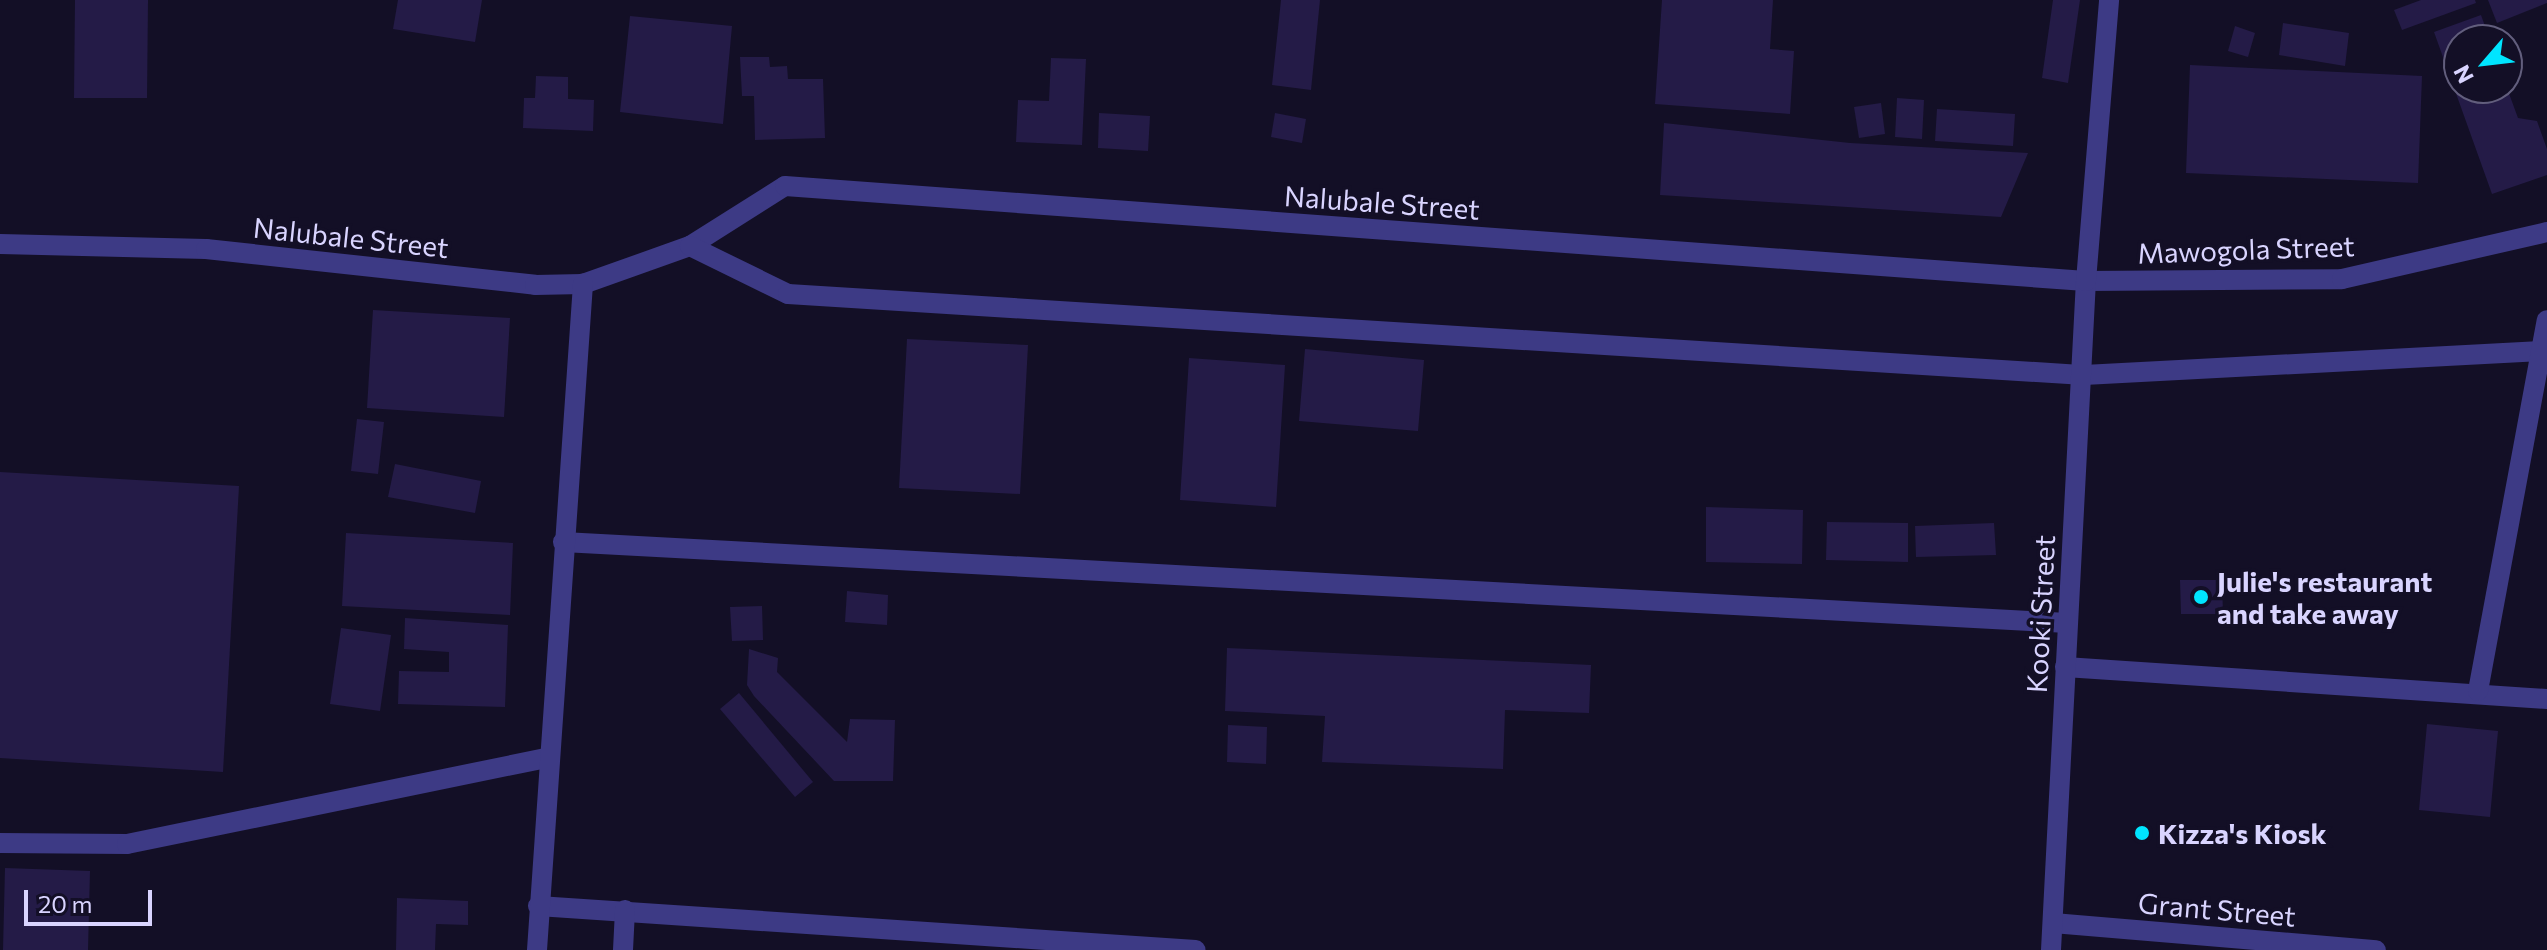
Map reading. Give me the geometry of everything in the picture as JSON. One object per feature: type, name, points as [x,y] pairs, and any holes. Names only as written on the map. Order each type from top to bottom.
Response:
[{"type":"street","name":"Kooki Street","points":[[2051,950],[2067,623],[2084,375],[2086,281],[2109,0]]},
{"type":"street","name":"Nalubale Street","points":[[0,244],[206,249],[535,285],[583,284],[690,246],[785,186],[2086,281]]},
{"type":"street","name":"Mawogola Street","points":[[2086,281],[2342,279],[2547,232]]},
{"type":"street","points":[[690,246],[788,294],[2084,375],[2541,351]]},
{"type":"street","points":[[537,950],[583,284]]},
{"type":"street","points":[[2478,691],[2547,320]]},
{"type":"street","points":[[563,542],[2067,623]]},
{"type":"street","points":[[2065,667],[2235,682],[2478,691],[2547,699]]},
{"type":"street","points":[[0,843],[127,844],[549,757]]},
{"type":"street","points":[[538,906],[1196,950]]},
{"type":"street","points":[[623,950],[625,910]]},
{"type":"street","name":"Grant Street","points":[[2053,923],[2376,950]]},
{"type":"building","points":[[75,0],[148,0],[147,98],[74,98]]},
{"type":"building","points":[[398,0],[482,0],[475,42],[393,29]]},
{"type":"building","points":[[1281,0],[1320,0],[1311,90],[1272,85]]},
{"type":"building","points":[[1662,0],[1773,0],[1770,49],[1794,51],[1790,114],[1655,104]]},
{"type":"building","points":[[2053,0],[2080,0],[2068,83],[2042,78]]},
{"type":"building","points":[[2421,0],[2475,0],[2476,3],[2402,30],[2394,10]]},
{"type":"building","points":[[2488,0],[2547,0],[2547,3],[2497,23]]},
{"type":"building","points":[[2481,15],[2484,24],[2456,24]]},
{"type":"building","points":[[630,16],[732,26],[723,124],[620,112]]},
{"type":"building","points":[[2283,23],[2349,33],[2345,66],[2279,55]]},
{"type":"building","points":[[2235,26],[2255,33],[2248,57],[2228,51]]},
{"type":"building","points":[[2443,29],[2443,57],[2434,32]]},
{"type":"building","points":[[740,57],[769,57],[770,67],[787,66],[788,79],[823,79],[825,138],[755,140],[754,96],[742,96]]},
{"type":"building","points":[[1051,58],[1086,59],[1082,145],[1016,142],[1018,100],[1049,101]]},
{"type":"building","points":[[2190,65],[2422,76],[2418,183],[2186,173]]},
{"type":"building","points":[[536,76],[568,77],[568,99],[594,100],[593,131],[523,128],[524,98],[535,98]]},
{"type":"building","points":[[1897,98],[1924,100],[1922,139],[1895,137]]},
{"type":"building","points":[[1881,103],[1885,134],[1859,138],[1854,107]]},
{"type":"building","points":[[2460,104],[2513,104],[2518,118],[2537,121],[2547,149],[2547,175],[2492,194]]},
{"type":"building","points":[[1937,109],[2015,114],[2013,146],[1935,141]]},
{"type":"building","points":[[1099,113],[1150,116],[1148,151],[1098,148]]},
{"type":"building","points":[[1275,113],[1306,119],[1302,143],[1271,137]]},
{"type":"building","points":[[1664,123],[1850,143],[2028,153],[2001,217],[1660,195]]},
{"type":"building","points":[[373,310],[510,318],[504,417],[367,408]]},
{"type":"building","points":[[907,339],[1028,345],[1020,494],[899,488]]},
{"type":"building","points":[[1305,349],[1424,360],[1418,431],[1299,421]]},
{"type":"building","points":[[1189,358],[1285,365],[1276,507],[1180,500]]},
{"type":"building","points":[[357,419],[384,422],[378,474],[351,471]]},
{"type":"building","points":[[395,464],[481,481],[475,513],[388,497]]},
{"type":"building","points":[[0,472],[239,486],[223,772],[0,758]]},
{"type":"building","points":[[1706,507],[1803,510],[1802,564],[1706,562]]},
{"type":"building","points":[[1827,522],[1908,523],[1908,562],[1826,560]]},
{"type":"building","points":[[1994,523],[1996,555],[1916,557],[1915,526]]},
{"type":"building","points":[[346,533],[513,543],[510,615],[342,606]]},
{"type":"building","name":"Julie's restaurant and take away","points":[[2180,580],[2222,580],[2223,614],[2181,614]]},
{"type":"building","points":[[847,591],[888,595],[887,625],[845,622]]},
{"type":"building","points":[[762,606],[763,640],[732,641],[730,607]]},
{"type":"building","points":[[405,618],[508,625],[505,707],[398,704],[399,671],[449,672],[449,652],[404,649]]},
{"type":"building","points":[[341,628],[391,635],[380,711],[330,704]]},
{"type":"building","points":[[1227,648],[1591,665],[1589,713],[1505,710],[1503,769],[1322,762],[1325,716],[1225,711]]},
{"type":"building","points":[[749,649],[778,658],[777,672],[847,742],[850,719],[895,720],[893,781],[834,781],[754,696],[747,685]]},
{"type":"building","points":[[739,693],[813,782],[795,797],[720,709]]},
{"type":"building","points":[[2427,724],[2498,731],[2490,817],[2419,810]]},
{"type":"building","points":[[1228,725],[1267,727],[1266,764],[1227,762]]},
{"type":"building","points":[[5,868],[90,871],[88,950],[3,950]]},
{"type":"building","points":[[397,898],[468,901],[468,925],[436,924],[435,950],[396,950]]},
{"type":"place","name":"Julie's restaurant and take away","points":[[2201,597]]},
{"type":"place","name":"Kizza's Kiosk","points":[[2142,833]]}]
